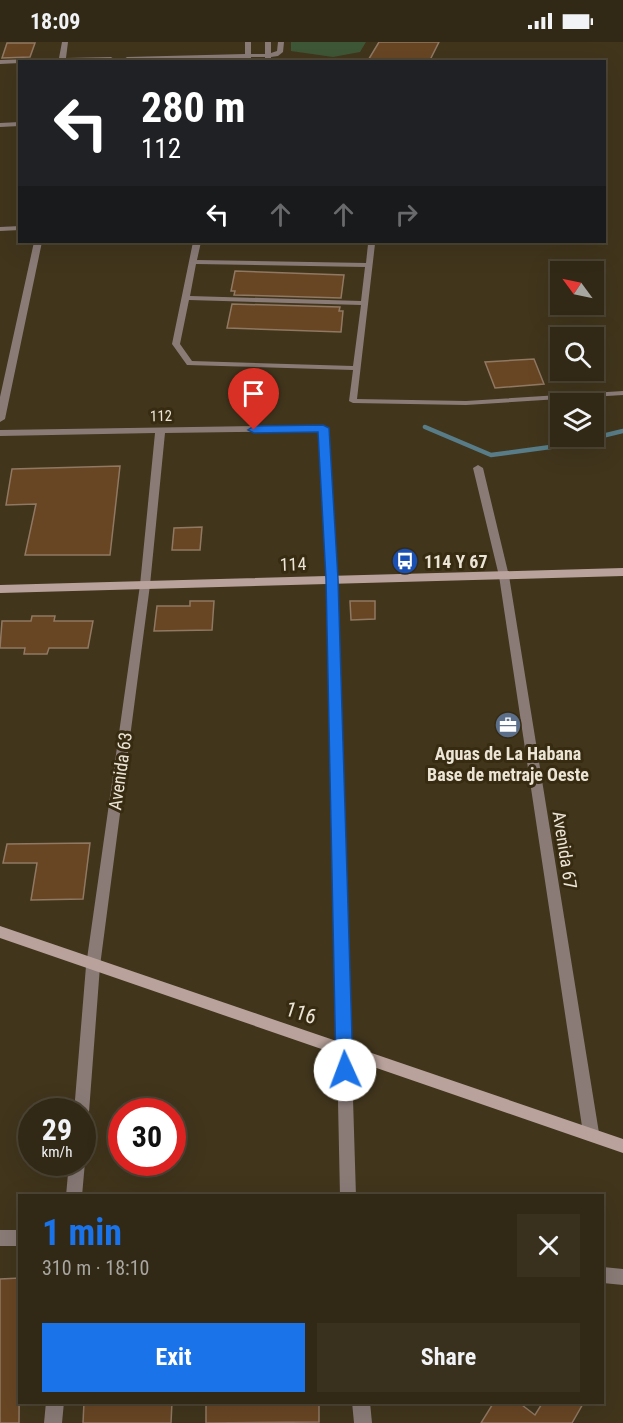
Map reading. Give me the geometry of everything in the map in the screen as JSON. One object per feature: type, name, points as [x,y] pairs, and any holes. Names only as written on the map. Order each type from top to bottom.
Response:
[{"type":"main road","name":"114","points":[[0,590],[623,572]]},
{"type":"main road","name":"116","points":[[0,932],[93,966],[344,1049],[623,1146]]},
{"type":"street","points":[[62,60],[65,42]]},
{"type":"street","points":[[86,60],[111,59]]},
{"type":"street","points":[[0,62],[18,62]]},
{"type":"street","points":[[0,125],[18,124]]},
{"type":"street","points":[[0,229],[18,228]]},
{"type":"street","points":[[0,419],[38,243]]},
{"type":"street","name":"112","points":[[0,433],[323,428],[332,579]]},
{"type":"street","name":"Avenida 63","points":[[82,1098],[93,966],[145,585],[160,431]]},
{"type":"street","name":"Avenida 67","points":[[478,468],[504,576],[591,1133]]},
{"type":"street","points":[[332,579],[348,1194]]},
{"type":"street","points":[[74,1194],[76,1176]]},
{"type":"street","points":[[0,1238],[18,1238]]},
{"type":"street","points":[[604,1275],[623,1277]]},
{"type":"street","points":[[53,1423],[55,1404]]},
{"type":"street","points":[[361,1404],[363,1423]]},
{"type":"lane","points":[[248,59],[249,42]]},
{"type":"lane","points":[[268,42],[268,58]]},
{"type":"lane","points":[[127,59],[268,58],[280,52],[281,42]]},
{"type":"lane","points":[[197,243],[176,344],[190,363],[357,368]]},
{"type":"lane","points":[[372,243],[353,401],[466,404],[623,393]]},
{"type":"lane","points":[[193,262],[369,265]]},
{"type":"lane","points":[[185,298],[365,303]]},
{"type":"green space","points":[[291,42],[366,42],[360,52],[333,57],[291,51]]},
{"type":"building","points":[[379,42],[439,42],[430,60],[368,60]]},
{"type":"building","points":[[7,43],[35,43],[30,57],[2,58]]},
{"type":"building","points":[[235,271],[344,275],[341,298],[234,295],[235,291],[231,291]]},
{"type":"building","points":[[232,304],[340,307],[339,311],[343,311],[341,332],[227,328]]},
{"type":"building","points":[[534,359],[544,384],[495,388],[485,362]]},
{"type":"building","points":[[120,466],[110,555],[25,555],[36,504],[6,505],[12,469]]},
{"type":"building","points":[[202,527],[200,550],[172,550],[174,528]]},
{"type":"building","points":[[190,601],[214,601],[212,630],[154,631],[157,606],[190,606]]},
{"type":"building","points":[[350,601],[375,601],[375,619],[351,620]]},
{"type":"building","points":[[32,616],[55,616],[54,621],[93,621],[88,648],[49,648],[47,654],[24,654],[25,648],[0,648],[2,621],[31,621]]},
{"type":"building","points":[[90,843],[83,899],[31,900],[37,863],[3,863],[7,844]]},
{"type":"building","points":[[18,1278],[19,1423],[0,1423],[0,1279]]},
{"type":"building","points":[[84,1404],[172,1404],[171,1423],[83,1423]]},
{"type":"building","points":[[206,1404],[319,1404],[319,1422],[206,1423]]},
{"type":"building","points":[[493,1404],[521,1404],[535,1415],[542,1404],[583,1404],[572,1423],[481,1423]]},
{"type":"waterway","points":[[425,427],[491,455],[565,445],[623,431]]},
{"type":"place","name":"114 Y 67","points":[[405,561]]},
{"type":"place","name":"Aguas de La Habana Base de metraje Oeste","points":[[508,725]]},
{"type":"route","points":[[254,430],[323,428],[332,579],[345,1070]]}]
